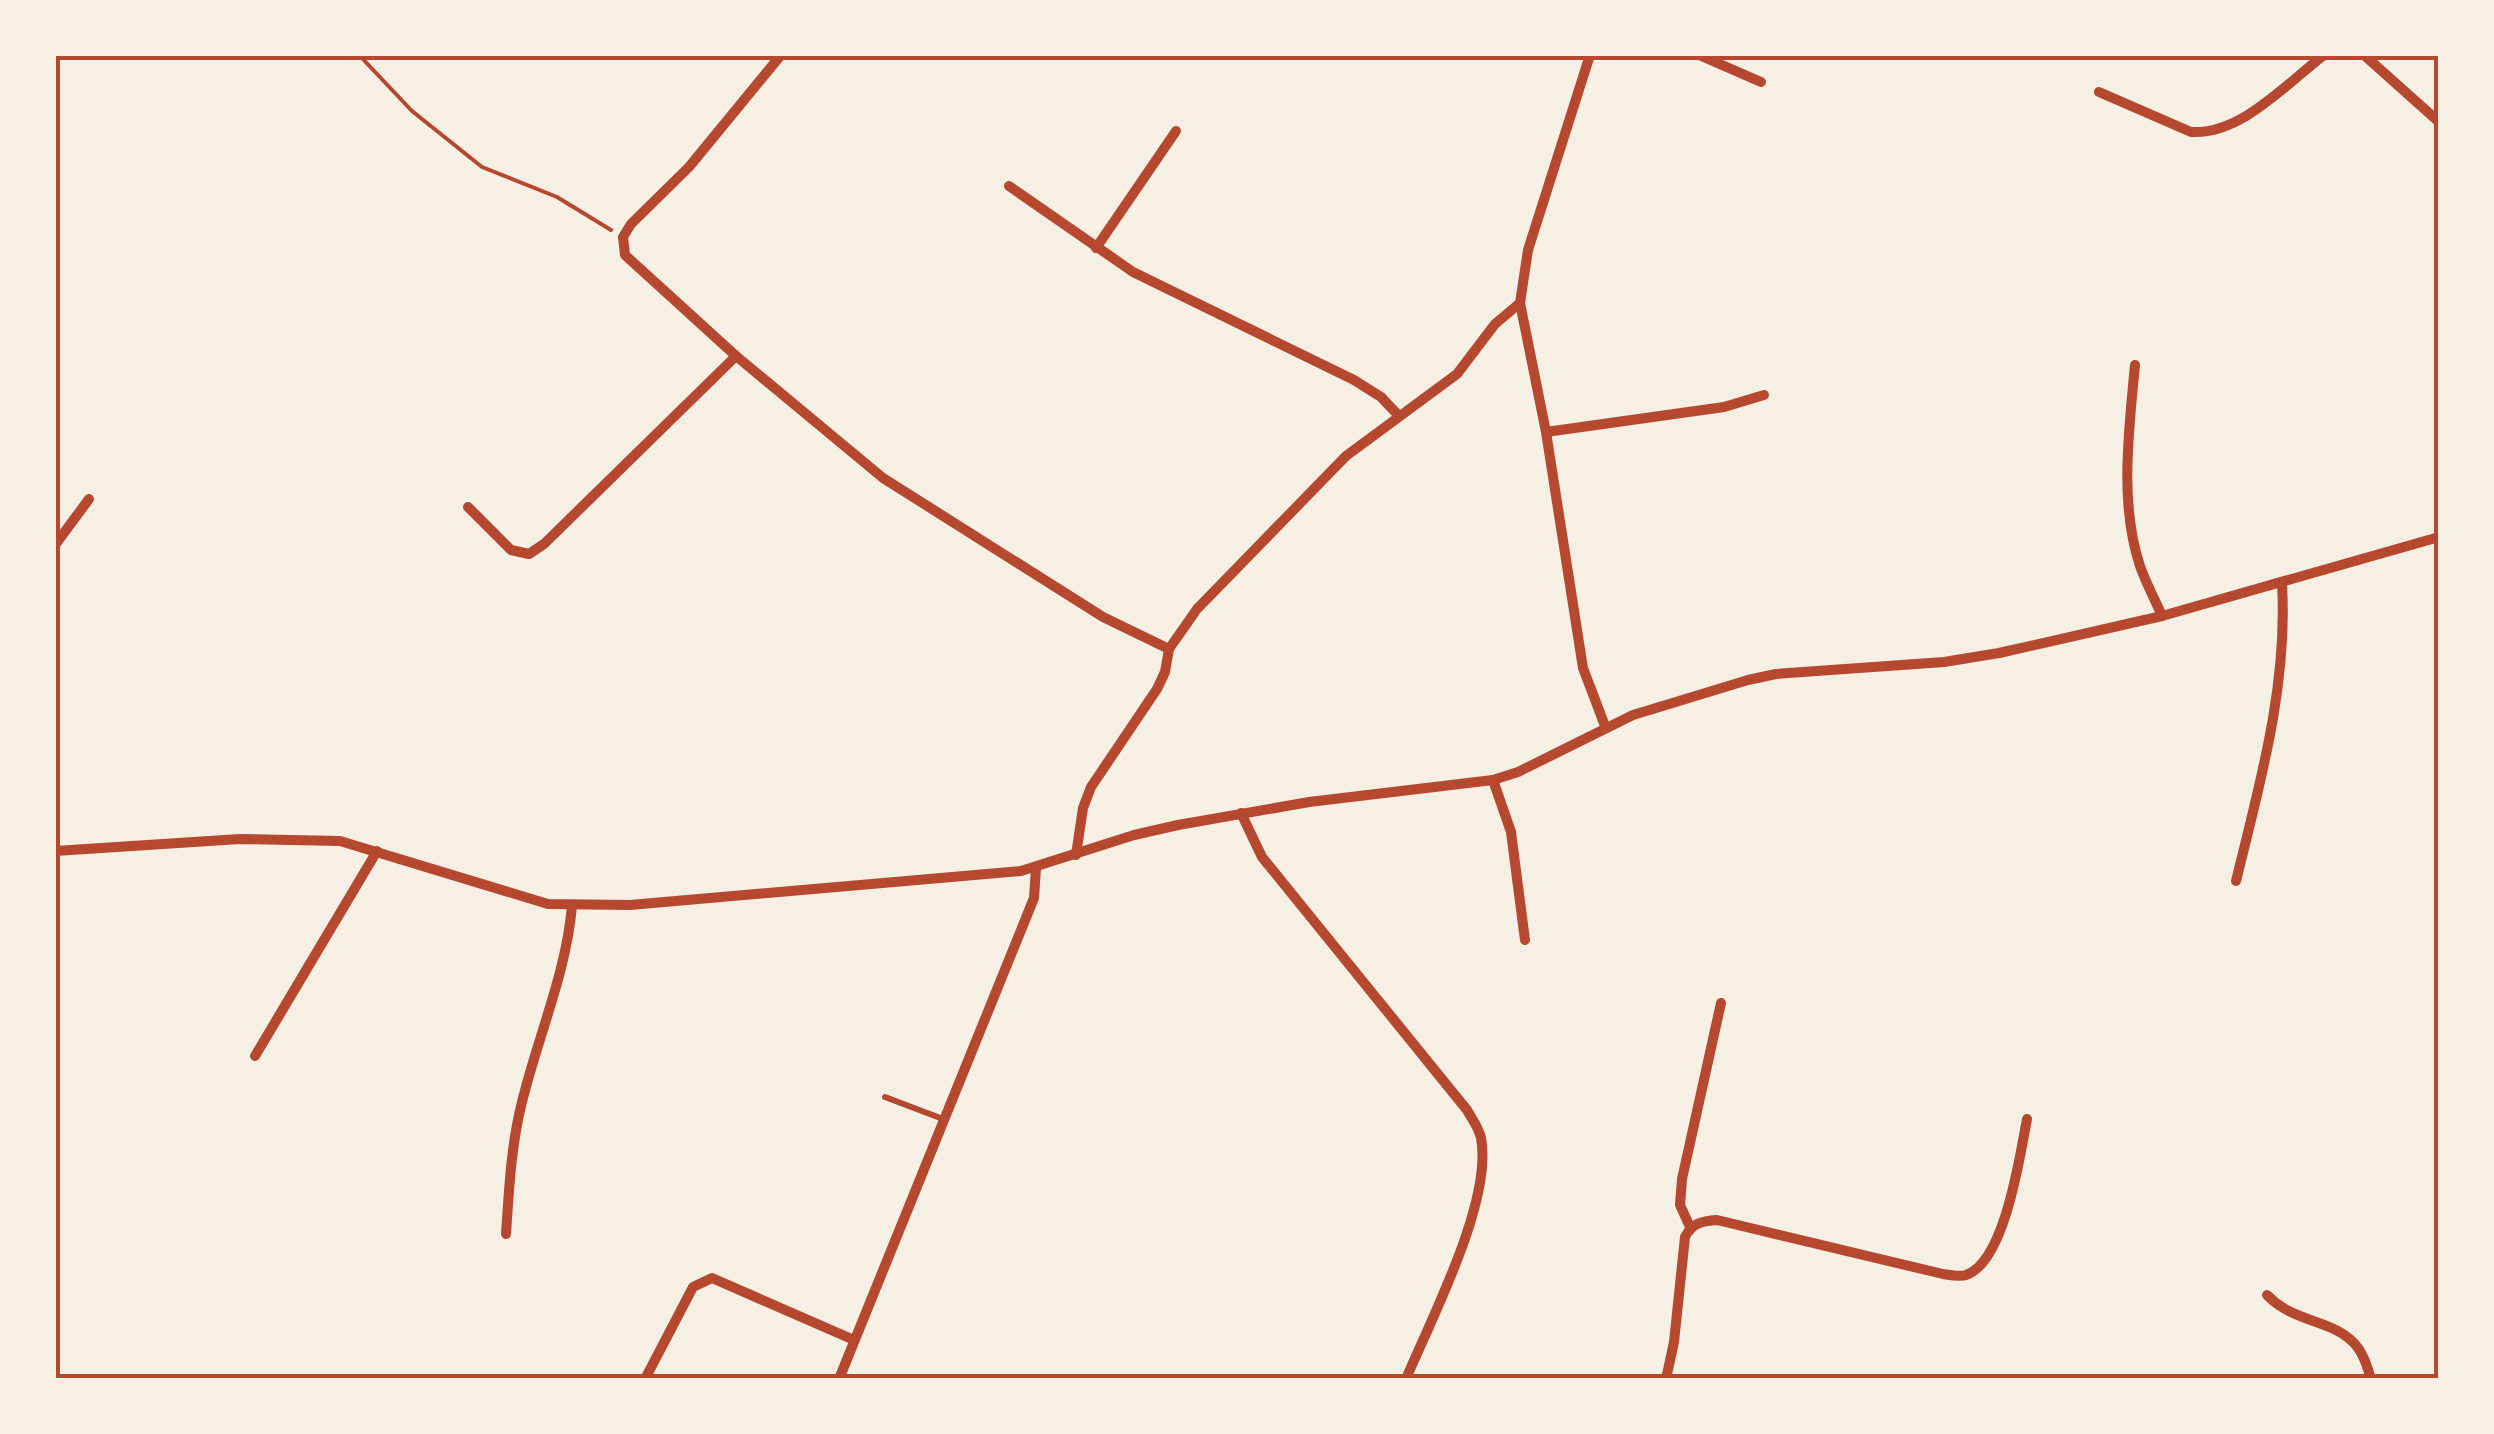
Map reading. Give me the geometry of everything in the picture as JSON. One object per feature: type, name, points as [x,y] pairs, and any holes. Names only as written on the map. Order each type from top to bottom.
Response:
[{"type":"street","points":[[781,55],[688,167],[631,224],[623,237],[625,255],[736,356],[858,459],[914,500],[1103,617],[1169,648]]},
{"type":"street","points":[[1590,55],[1528,250],[1520,304],[1546,432],[1583,668],[1605,726]]},
{"type":"street","points":[[1699,55],[1761,82]]},
{"type":"street","points":[[2098,92],[2191,132],[2204,133],[2237,121],[2324,55]]},
{"type":"street","points":[[2364,55],[2439,122]]},
{"type":"street","points":[[1096,248],[1176,131]]},
{"type":"street","points":[[1008,186],[1133,272],[1354,380],[1381,397],[1399,416]]},
{"type":"street","points":[[1076,855],[1091,787],[1157,690],[1169,648],[1196,609],[1357,447],[1456,374],[1495,324],[1520,304]]},
{"type":"street","points":[[468,508],[511,550],[529,554],[544,544],[736,356]]},
{"type":"street","points":[[2136,365],[2127,446],[2132,529],[2140,565],[2162,616]]},
{"type":"street","points":[[1546,432],[1724,407],[1764,394]]},
{"type":"street","points":[[55,544],[89,499]]},
{"type":"street","points":[[55,851],[240,838],[340,841],[519,897],[572,906],[630,905],[1036,868],[1134,835],[1241,813],[1493,780],[1518,772],[1633,715],[1776,674],[1944,662],[2162,616],[2439,537]]},
{"type":"street","points":[[2236,881],[2272,734],[2284,614],[2282,584]]},
{"type":"street","points":[[1493,780],[1511,832],[1525,940]]},
{"type":"street","points":[[1241,813],[1262,857],[1467,1110],[1481,1140],[1481,1162],[1467,1232],[1406,1379]]},
{"type":"street","points":[[255,1056],[377,851]]},
{"type":"street","points":[[839,1379],[1034,898],[1036,868]]},
{"type":"street","points":[[506,1234],[510,1166],[521,1104],[568,945],[572,906]]},
{"type":"street","points":[[1690,1228],[1680,1205],[1682,1179],[1721,1003]]},
{"type":"street","points":[[1666,1379],[1674,1342],[1685,1237],[1690,1228],[1717,1220],[1965,1276],[1979,1267],[1992,1247],[2014,1188],[2027,1119]]},
{"type":"street","points":[[645,1379],[693,1287],[712,1278],[854,1340]]},
{"type":"street","points":[[2267,1295],[2281,1310],[2342,1333],[2360,1352],[2372,1379]]},
{"type":"lane","points":[[885,1097],[944,1120]]},
{"type":"path","points":[[360,55],[412,112],[482,167],[558,197],[623,237]]}]
